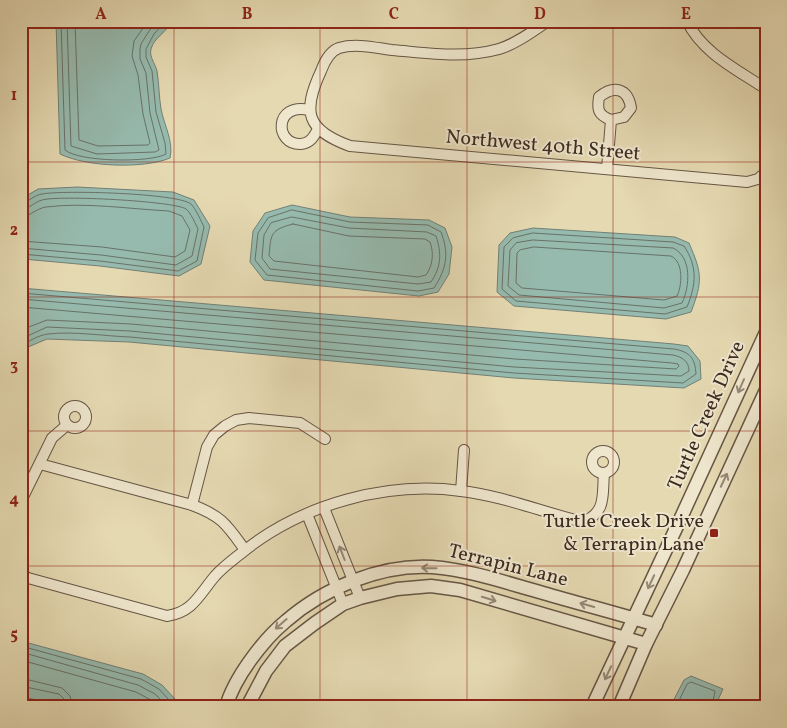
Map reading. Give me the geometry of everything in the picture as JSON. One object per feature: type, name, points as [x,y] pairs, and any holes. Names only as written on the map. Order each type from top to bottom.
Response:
[{"type":"street","points":[[309,110],[299,108],[289,111],[282,119],[281,129],[286,139],[295,144],[305,144],[314,138],[318,129],[309,110],[312,90],[325,62],[336,49],[353,46],[447,55],[473,54],[500,49],[548,21]]},
{"type":"street","points":[[687,21],[692,32],[709,50],[766,89]]},
{"type":"street","points":[[607,169],[611,120]]},
{"type":"street","name":"Northwest 40th Street","points":[[318,129],[327,136],[350,146],[747,182],[758,179],[766,172]]},
{"type":"street","name":"Turtle Creek Drive","points":[[592,707],[764,339]]},
{"type":"street","name":"Turtle Creek Drive","points":[[619,707],[646,644],[766,390]]},
{"type":"street","points":[[192,505],[207,447],[214,435],[236,420],[249,418],[300,423],[325,439]]},
{"type":"street","points":[[21,501],[52,438],[67,425]]},
{"type":"street","points":[[461,491],[464,450]]},
{"type":"street","points":[[40,464],[208,511],[226,524],[245,550]]},
{"type":"street","points":[[21,574],[37,581],[167,616],[178,614],[188,609],[216,575],[245,550],[274,531],[307,514],[356,497],[384,492],[437,489],[461,491],[583,522],[593,518],[600,509],[604,473]]},
{"type":"street","points":[[324,508],[360,598]]},
{"type":"street","points":[[307,514],[343,604]]},
{"type":"street","name":"Terrapin Lane","points":[[226,707],[228,699],[250,661],[274,631],[302,606],[353,580],[394,570],[431,567],[476,574],[656,625]]},
{"type":"street","points":[[460,590],[466,585],[476,582],[520,586]]},
{"type":"street","name":"Terrapin Lane","points":[[246,707],[266,671],[285,646],[343,604],[397,589],[431,586],[460,590],[646,644]]},
{"type":"water","points":[[56,21],[171,21],[151,49],[151,57],[157,71],[161,109],[170,140],[170,158],[146,164],[115,165],[84,162],[60,154]]},
{"type":"water","points":[[77,187],[173,192],[194,200],[210,226],[201,264],[179,276],[21,258],[21,199],[38,189]]},
{"type":"water","points":[[292,205],[350,217],[429,220],[445,228],[452,247],[449,274],[438,292],[419,296],[264,280],[250,262],[253,231],[265,213]]},
{"type":"water","points":[[533,228],[675,237],[689,243],[699,270],[698,292],[691,312],[666,319],[514,306],[497,292],[499,245],[510,233]]},
{"type":"water","points":[[21,288],[674,344],[688,346],[700,361],[701,379],[684,388],[514,378],[129,342],[47,339],[28,347],[21,356]]},
{"type":"water","points":[[21,641],[143,674],[162,685],[175,699],[173,707],[63,707],[21,696]]},
{"type":"water","points":[[691,676],[723,689],[717,707],[670,707],[684,680]]},
{"type":"place","name":"Turtle Creek Drive & Terrapin Lane","points":[[714,533]]}]
